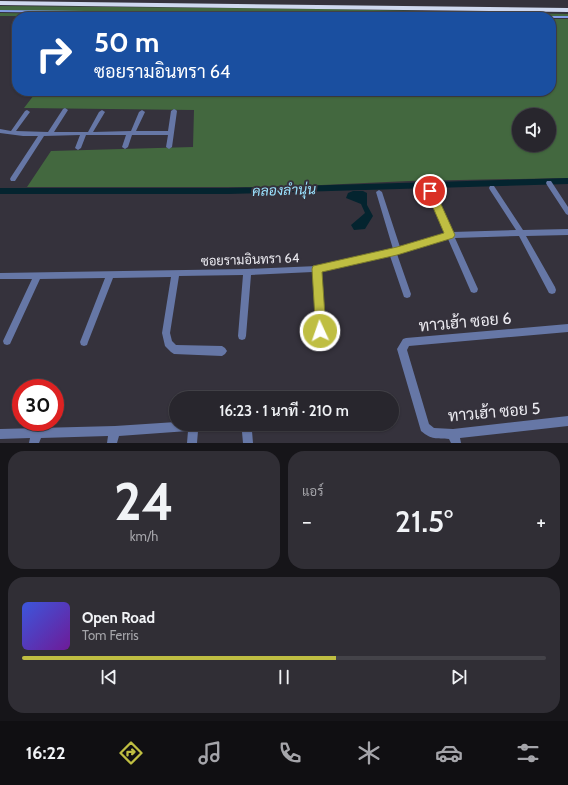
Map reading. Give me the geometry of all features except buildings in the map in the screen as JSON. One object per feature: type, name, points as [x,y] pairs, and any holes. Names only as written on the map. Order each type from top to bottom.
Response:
[{"type":"highway","points":[[179,0],[538,2]]},
{"type":"highway","points":[[0,3],[568,10]]},
{"type":"main road","points":[[0,12],[12,12]]},
{"type":"main road","points":[[556,17],[568,18]]},
{"type":"street","points":[[50,134],[64,110]]},
{"type":"street","points":[[12,133],[27,112]]},
{"type":"street","points":[[78,148],[102,112]]},
{"type":"street","points":[[125,147],[142,112]]},
{"type":"street","points":[[169,147],[174,112]]},
{"type":"street","points":[[1,132],[42,134],[171,133]]},
{"type":"street","points":[[13,179],[42,134]]},
{"type":"street","points":[[549,183],[568,212]]},
{"type":"street","points":[[492,188],[521,233],[552,290]]},
{"type":"street","points":[[430,191],[474,289]]},
{"type":"street","points":[[379,192],[407,294]]},
{"type":"street","name":"ซอยรามอินทรา 64","points":[[0,276],[247,272],[317,269],[395,251],[450,235],[568,232]]},
{"type":"street","points":[[317,269],[320,331]]},
{"type":"street","points":[[242,336],[247,272]]},
{"type":"street","points":[[176,273],[166,333],[168,343],[174,349],[222,351]]},
{"type":"street","points":[[84,342],[110,274]]},
{"type":"street","points":[[7,341],[38,275]]},
{"type":"street","name":"ทาวเฮ้า ซอย 6","points":[[424,428],[402,349],[406,342],[568,328]]},
{"type":"street","name":"ทาวเฮ้า ซอย 5","points":[[424,428],[432,432],[455,438],[568,421]]},
{"type":"street","points":[[0,434],[36,438],[169,428]]},
{"type":"street","points":[[112,443],[115,431]]},
{"type":"street","points":[[192,443],[193,431]]},
{"type":"street","points":[[247,431],[248,443]]},
{"type":"green space","points":[[0,6],[471,12],[95,12],[0,11]]},
{"type":"green space","points":[[0,13],[12,13],[12,16],[0,16]]},
{"type":"green space","points":[[556,14],[568,14],[568,17],[556,17]]},
{"type":"green space","points":[[556,19],[568,19],[568,178],[409,181],[278,187],[27,187],[51,151],[193,147],[194,110],[24,108],[33,96],[556,96]]},
{"type":"water","points":[[353,191],[363,191],[367,193],[367,205],[373,216],[365,229],[354,230],[351,225],[365,213],[361,204],[346,198],[348,193]]},
{"type":"waterway","name":"คลองลำนุ่น","points":[[0,191],[228,191],[568,181]]},
{"type":"route","points":[[320,331],[317,269],[332,267],[397,251],[450,235],[430,191]]}]
